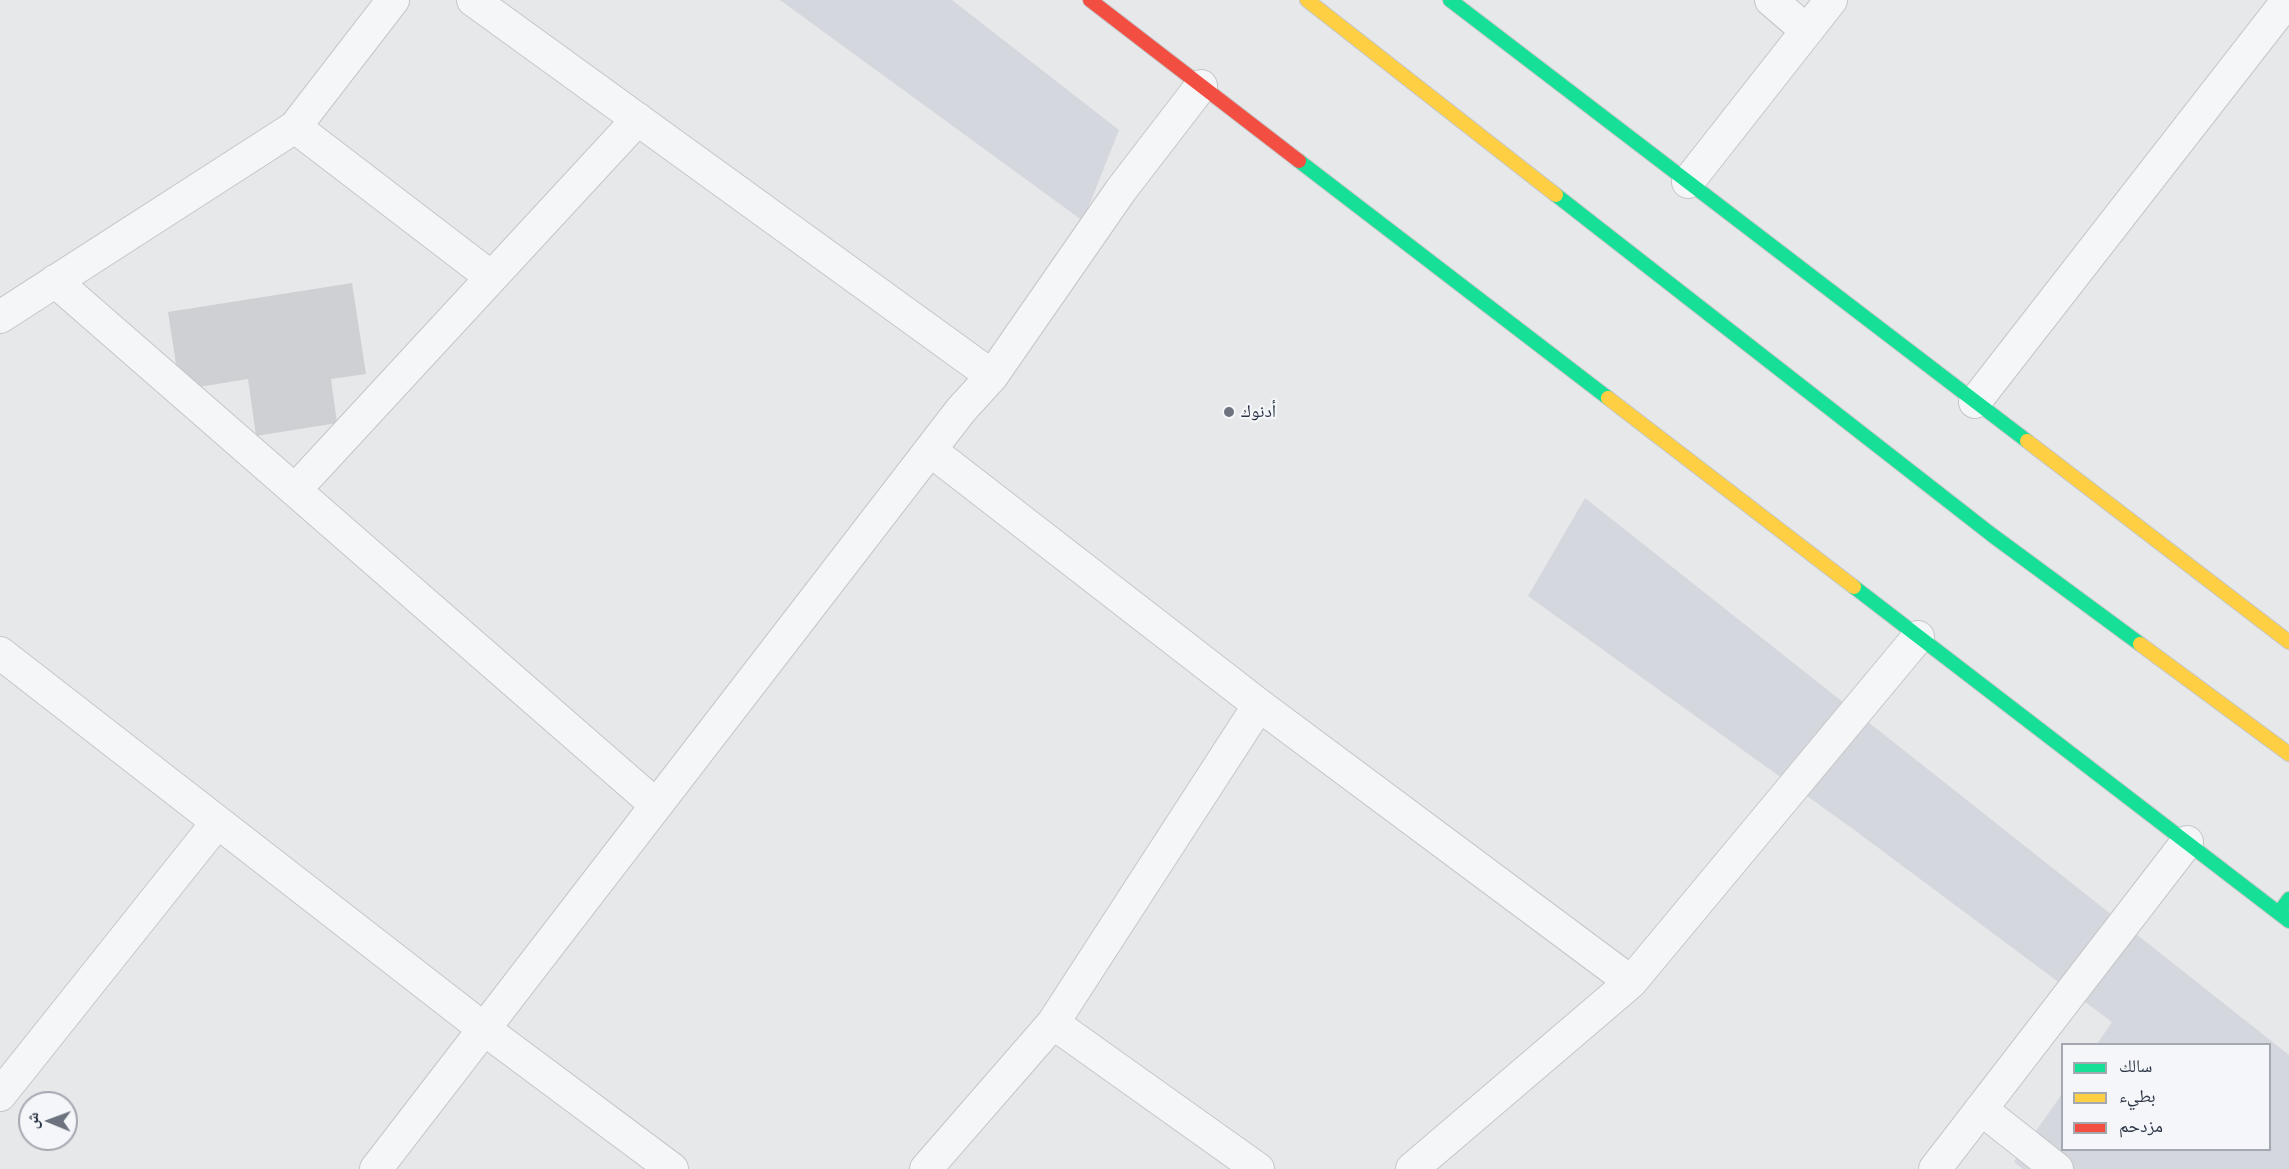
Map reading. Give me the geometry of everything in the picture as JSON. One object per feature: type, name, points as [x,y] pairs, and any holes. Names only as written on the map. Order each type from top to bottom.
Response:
[{"type":"main road","points":[[1090,0],[2284,917],[2289,899]]},
{"type":"main road","points":[[1307,0],[1992,535],[2289,754]]},
{"type":"main road","points":[[1450,0],[2289,642]]},
{"type":"street","points":[[0,317],[295,127],[393,0]]},
{"type":"street","points":[[473,0],[992,376]]},
{"type":"street","points":[[1771,0],[1807,31]]},
{"type":"street","points":[[1688,182],[1831,0]]},
{"type":"street","points":[[1975,402],[2288,0]]},
{"type":"street","points":[[376,1169],[961,410],[992,376],[1121,190],[1201,86]]},
{"type":"street","points":[[295,490],[638,119]]},
{"type":"street","points":[[295,127],[491,277]]},
{"type":"street","points":[[55,281],[657,805]]},
{"type":"street","points":[[930,450],[1259,705],[1630,982]]},
{"type":"street","points":[[1412,1169],[1630,982],[1918,637]]},
{"type":"street","points":[[0,653],[216,824],[672,1169]]},
{"type":"street","points":[[926,1169],[1053,1023],[1259,705]]},
{"type":"street","points":[[2,1089],[216,824]]},
{"type":"street","points":[[1935,1169],[2187,842]]},
{"type":"street","points":[[1053,1023],[1258,1169]]},
{"type":"street","points":[[1981,1109],[2056,1169]]},
{"type":"shaded area","points":[[780,0],[952,0],[1119,130],[1083,221]]},
{"type":"shaded area","points":[[1585,498],[2289,1055],[2289,1169],[2023,1169],[2014,1162],[2061,1095],[2061,1151],[2271,1151],[2271,1043],[2098,1043],[2112,1022],[1853,829],[1528,596]]},
{"type":"building","points":[[352,283],[366,374],[331,379],[337,423],[256,436],[248,379],[180,390],[168,312]]},
{"type":"traffic: fast","points":[[1450,0],[2027,441]]},
{"type":"traffic: fast","points":[[1299,161],[1608,398]]},
{"type":"traffic: fast","points":[[1556,195],[1992,535],[2140,644]]},
{"type":"traffic: fast","points":[[1854,587],[2289,921]]},
{"type":"traffic: fast","points":[[2279,913],[2289,899]]},
{"type":"traffic: slow","points":[[1307,0],[1556,195]]},
{"type":"traffic: slow","points":[[1608,398],[1854,587]]},
{"type":"traffic: slow","points":[[2027,441],[2289,642]]},
{"type":"traffic: slow","points":[[2140,644],[2289,754]]},
{"type":"traffic: jam","points":[[1090,0],[1299,161]]},
{"type":"place","name":"أدنوك","points":[[1229,412]]}]
